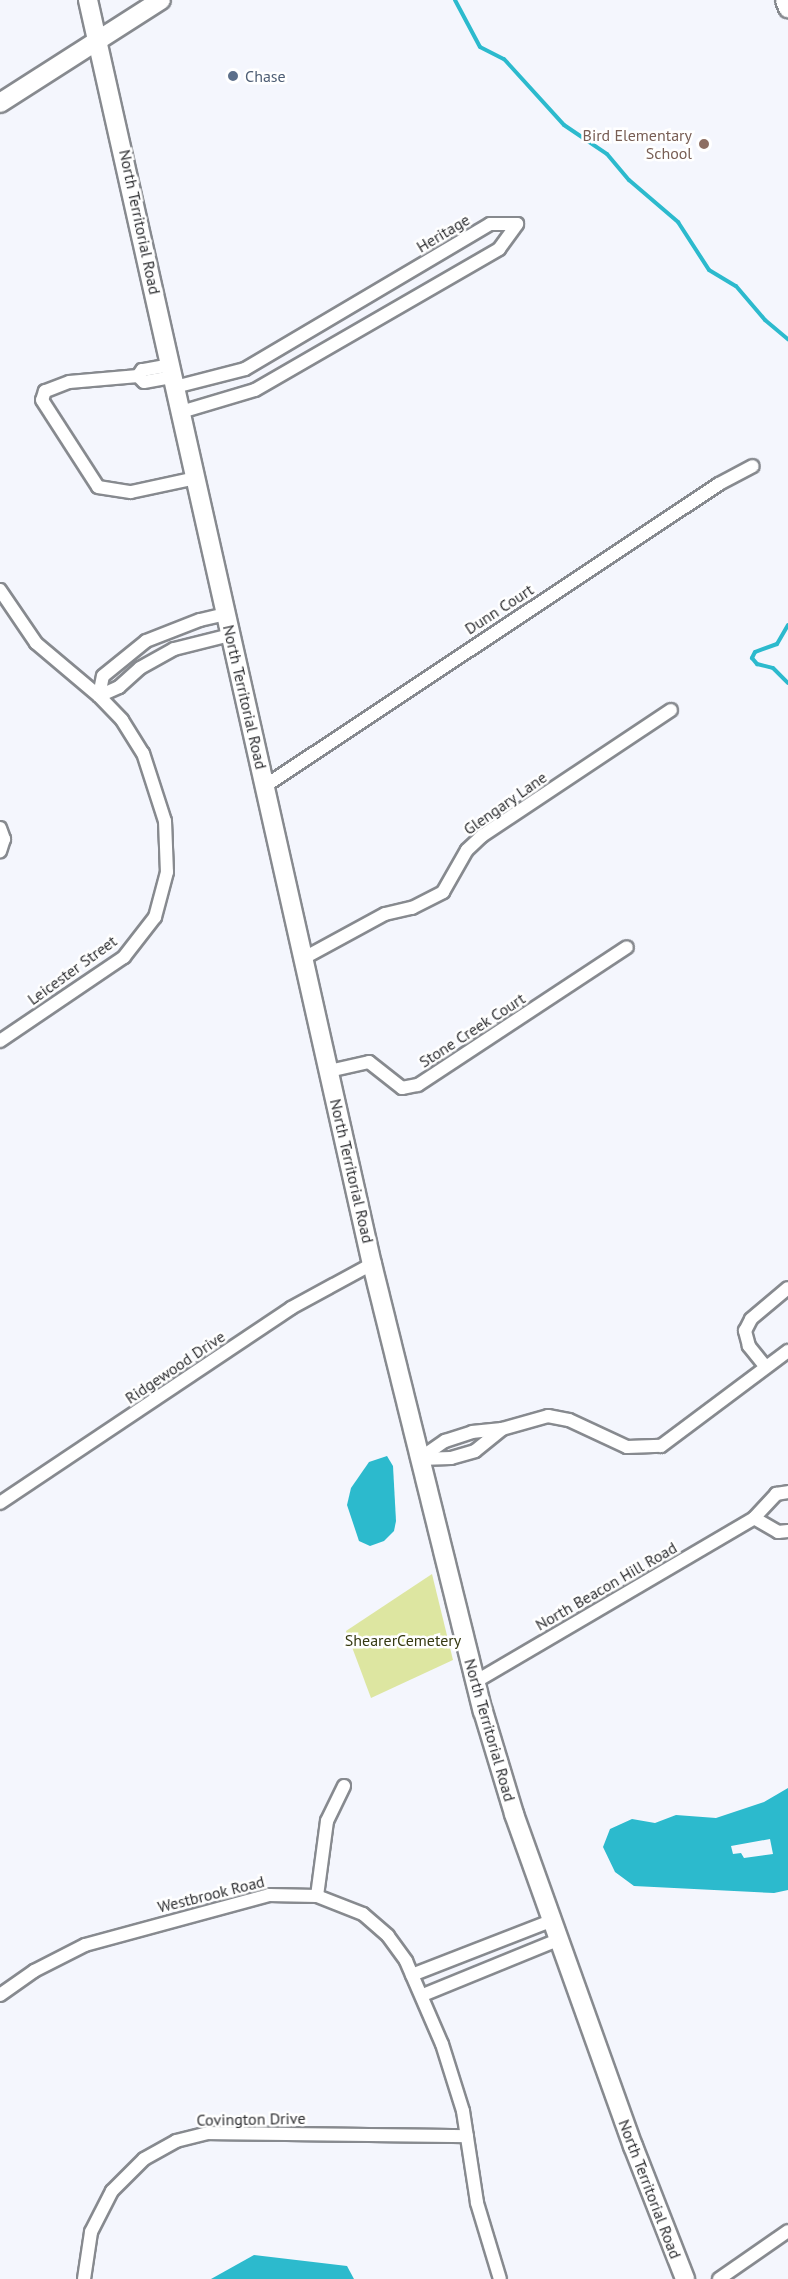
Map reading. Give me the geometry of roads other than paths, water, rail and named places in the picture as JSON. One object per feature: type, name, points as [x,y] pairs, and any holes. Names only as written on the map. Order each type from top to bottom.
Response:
[{"type":"main road","name":"North Territorial Road","points":[[88,0],[372,1264],[475,1682],[514,1814],[685,2279]]},
{"type":"main road","points":[[0,103],[161,0]]},
{"type":"main road","points":[[785,0],[788,8]]},
{"type":"street","name":"Heritage","points":[[181,412],[255,390],[499,249],[517,224],[490,224],[245,369],[173,376],[144,382],[138,376],[69,382],[45,391],[42,400],[98,487],[131,492],[196,478]]},
{"type":"street","points":[[356,304],[367,325]]},
{"type":"street","points":[[275,352],[286,371]]},
{"type":"street","name":"Dunn Court","points":[[265,786],[719,484],[753,466]]},
{"type":"street","points":[[0,590],[36,644],[99,696]]},
{"type":"street","points":[[99,696],[103,676],[146,641],[200,620],[226,614]]},
{"type":"street","points":[[99,696],[118,687],[140,668],[174,649],[230,635]]},
{"type":"street","name":"Leicester Street","points":[[0,1041],[124,957],[155,917],[167,872],[165,821],[143,753],[122,720],[99,696]]},
{"type":"street","name":"Glengary Lane","points":[[304,958],[386,914],[412,908],[444,892],[467,850],[482,836],[671,710]]},
{"type":"street","points":[[0,828],[4,839],[0,851]]},
{"type":"street","name":"Stone Creek Court","points":[[329,1071],[369,1062],[402,1088],[418,1085],[627,947]]},
{"type":"street","name":"Ridgewood Drive","points":[[0,1503],[291,1308],[372,1264]]},
{"type":"street","points":[[765,1366],[749,1346],[745,1331],[751,1319],[788,1288]]},
{"type":"street","points":[[419,1460],[445,1441],[472,1432],[502,1429],[537,1417],[556,1416],[627,1448],[661,1446],[788,1351]]},
{"type":"street","points":[[419,1460],[451,1458],[475,1451],[502,1429]]},
{"type":"street","name":"North Beacon Hill Road","points":[[475,1682],[754,1518],[776,1494],[788,1492]]},
{"type":"street","points":[[754,1518],[778,1532],[788,1531]]},
{"type":"street","points":[[317,1896],[327,1821],[344,1786]]},
{"type":"street","name":"Westbrook Road","points":[[0,1995],[34,1971],[85,1945],[269,1895],[317,1896],[348,1906],[375,1923],[399,1949],[423,1995],[456,2081],[477,2203],[500,2279]]},
{"type":"street","points":[[412,1974],[553,1920]]},
{"type":"street","points":[[423,1995],[560,1940]]},
{"type":"street","name":"Covington Drive","points":[[84,2279],[91,2232],[112,2191],[144,2159],[176,2141],[209,2133],[467,2136]]},
{"type":"street","points":[[719,2279],[788,2231]]},
{"type":"water","points":[[387,1456],[393,1466],[396,1521],[394,1531],[384,1541],[370,1546],[359,1541],[347,1505],[351,1488],[369,1462]]},
{"type":"water","points":[[788,1788],[788,1890],[774,1893],[634,1886],[615,1872],[603,1847],[610,1829],[632,1819],[655,1823],[676,1815],[716,1818],[764,1802]],"holes":[[[770,1839],[773,1854],[744,1858],[741,1853],[733,1854],[731,1846]]]},
{"type":"water","points":[[254,2255],[347,2266],[354,2279],[211,2279]]},
{"type":"waterway","points":[[455,0],[480,47],[504,59],[564,125],[607,154],[629,180],[678,222],[709,270],[736,286],[765,320],[788,339]]},
{"type":"waterway","points":[[788,625],[777,644],[755,652],[752,658],[757,664],[773,668],[788,683]]},
{"type":"place","name":"Chase","points":[[233,76]]},
{"type":"place","name":"Bird Elementary School","points":[[704,144]]},
{"type":"park label","name":"ShearerCemetery","points":[[403,1640]]}]
